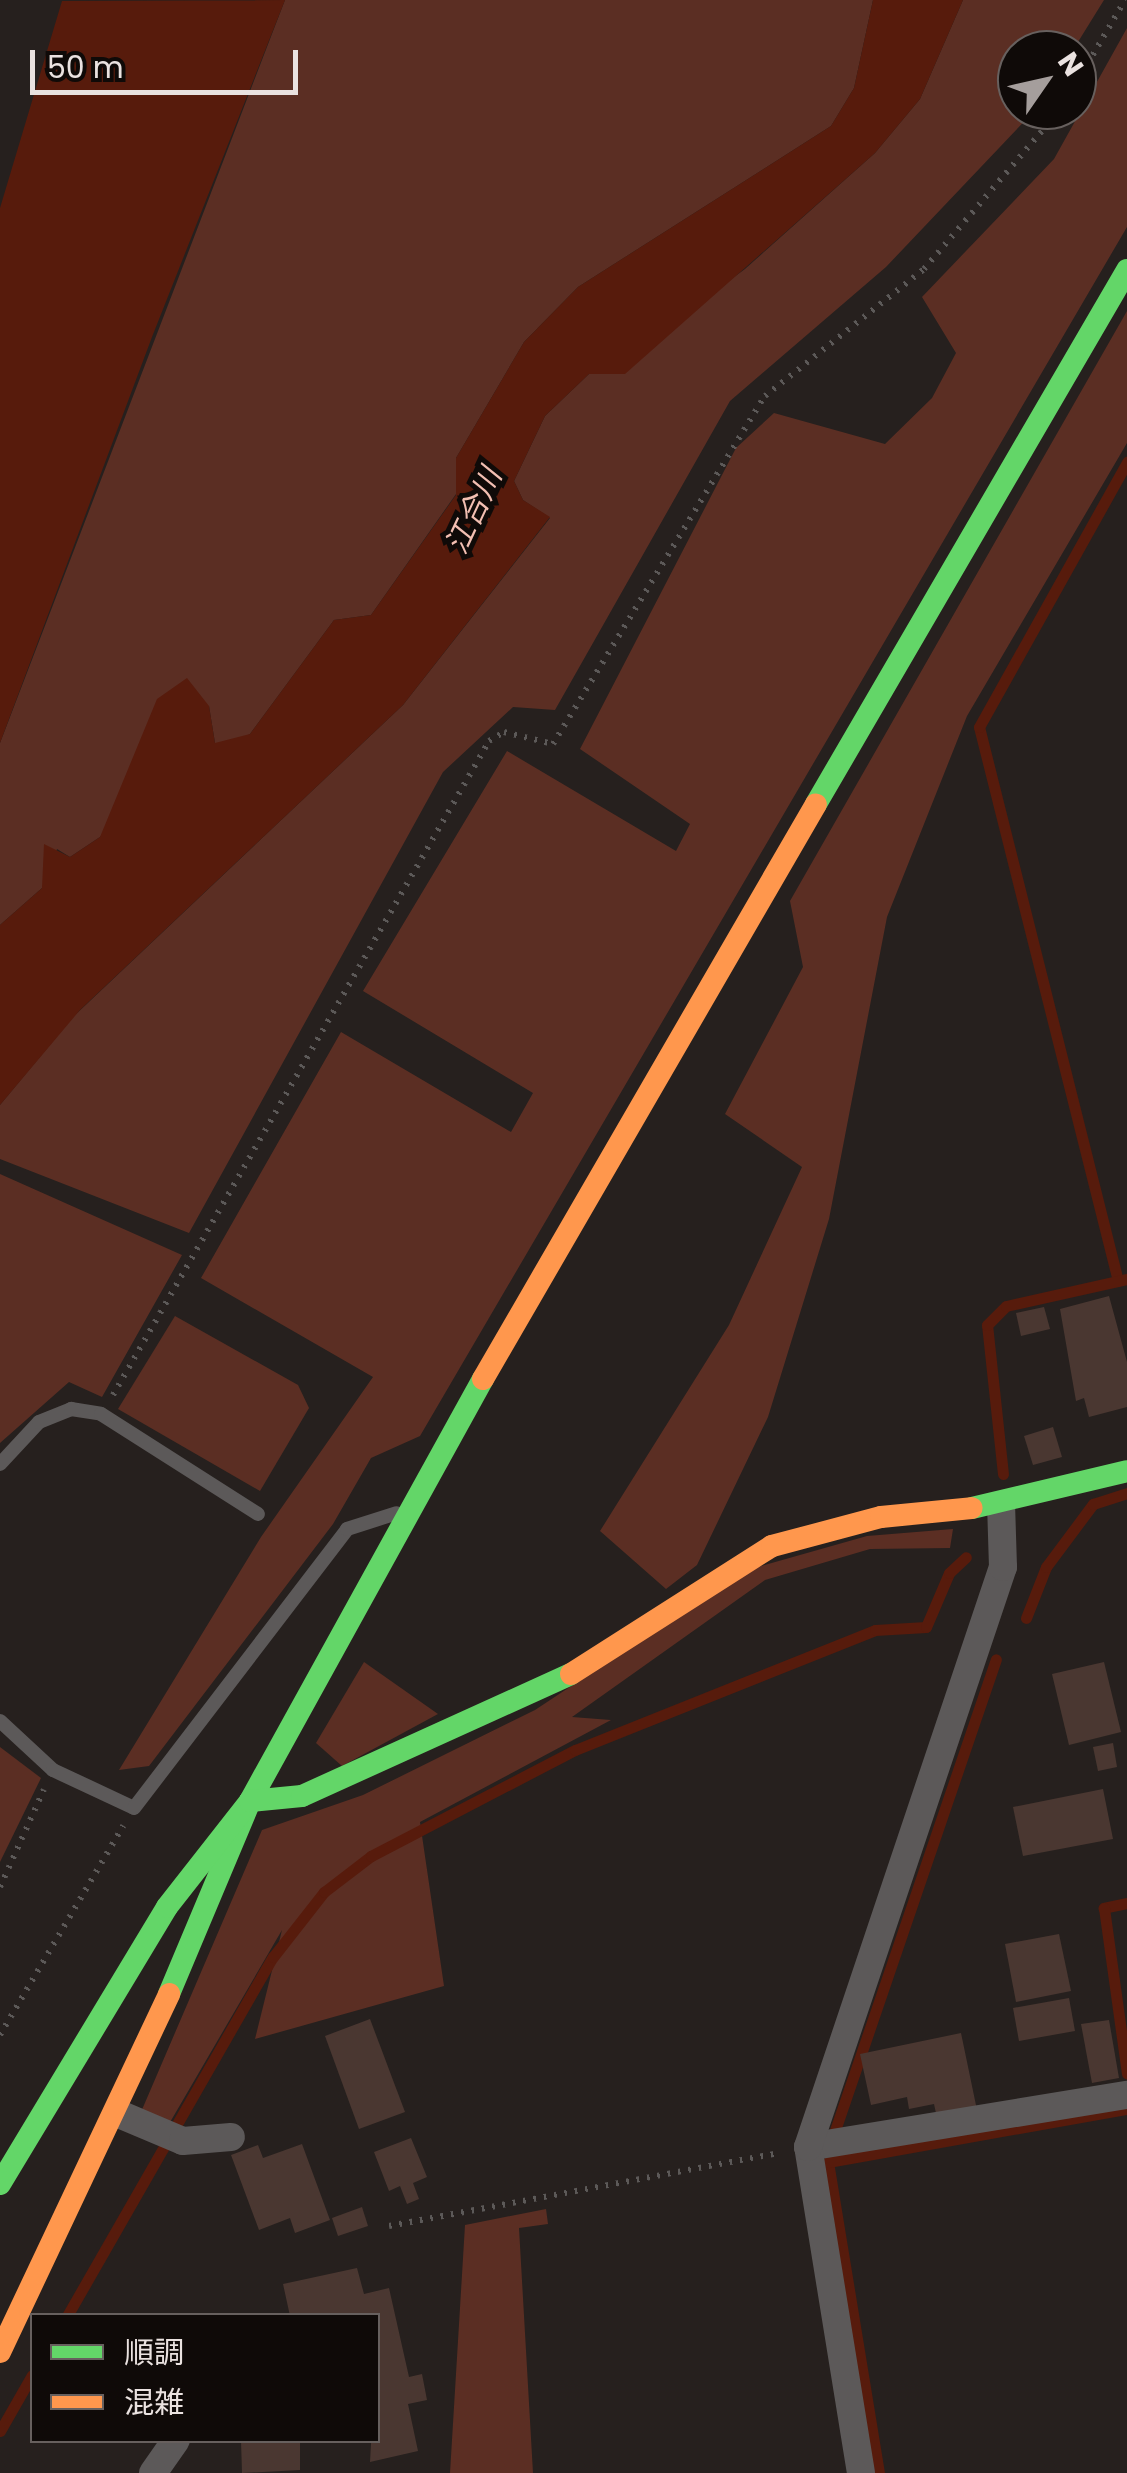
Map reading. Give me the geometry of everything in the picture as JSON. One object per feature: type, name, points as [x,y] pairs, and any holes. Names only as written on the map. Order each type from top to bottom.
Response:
[{"type":"street","points":[[0,2352],[119,2114],[250,1801],[406,1510],[1127,270]]},
{"type":"street","points":[[0,2184],[168,1907],[250,1801],[302,1796],[536,1697],[772,1546],[881,1517],[1001,1505],[1127,1471]]},
{"type":"street","points":[[861,2473],[811,2147],[1004,1566],[1001,1505]]},
{"type":"street","points":[[811,2147],[1120,2096]]},
{"type":"street","points":[[119,2114],[183,2141],[231,2137]]},
{"type":"street","points":[[153,2473],[174,2443]]},
{"type":"lane","points":[[0,1464],[39,1422],[71,1409],[102,1414],[258,1514]]},
{"type":"lane","points":[[0,1721],[53,1770],[134,1808],[347,1529],[406,1510]]},
{"type":"path","points":[[1097,49],[1126,0]]},
{"type":"path","points":[[102,1414],[488,740],[504,732],[552,744],[765,396],[924,270],[1043,130]]},
{"type":"path","points":[[0,1888],[53,1770]]},
{"type":"path","points":[[0,2035],[134,1808]]},
{"type":"path","points":[[389,2226],[811,2147]]},
{"type":"shaded area","points":[[285,0],[873,0],[854,88],[831,126],[578,287],[524,342],[456,458],[456,494],[371,615],[334,620],[250,734],[228,746],[215,743],[209,706],[100,837],[70,857],[57,849],[42,888],[0,925],[0,743]]},
{"type":"shaded area","points":[[963,0],[1104,0],[1085,30],[997,30],[997,130],[1016,130],[886,267],[730,401],[555,710],[513,707],[443,772],[189,1233],[0,1159],[0,1105],[73,1017],[403,705],[550,518],[523,500],[514,481],[545,416],[589,374],[607,371],[745,269],[875,153],[920,99]]},
{"type":"shaded area","points":[[1127,28],[1127,227],[420,1436],[371,1458],[333,1524],[149,1766],[119,1770],[261,1537],[373,1377],[201,1278],[341,1032],[511,1132],[533,1093],[363,991],[507,751],[676,851],[690,824],[580,749],[736,448],[774,413],[885,444],[932,398],[956,353],[922,297],[1054,159],[1070,130],[1097,130],[1097,82]]},
{"type":"shaded area","points":[[1127,311],[1127,443],[967,716],[887,917],[829,1219],[768,1417],[697,1565],[666,1589],[600,1531],[729,1325],[802,1167],[725,1114],[803,967],[790,901]]},
{"type":"shaded area","points":[[0,1174],[182,1255],[102,1397],[69,1382],[0,1443]]},
{"type":"shaded area","points":[[175,1316],[298,1385],[309,1408],[260,1491],[118,1409]]},
{"type":"shaded area","points":[[953,1529],[950,1548],[870,1549],[765,1580],[572,1717],[611,1720],[420,1822],[444,1986],[255,2039],[282,1930],[169,2124],[141,2112],[262,1830],[363,1795],[535,1710],[747,1570],[867,1536]]},
{"type":"shaded area","points":[[364,1662],[438,1714],[342,1766],[316,1743]]},
{"type":"shaded area","points":[[0,1747],[41,1778],[0,1862]]},
{"type":"shaded area","points":[[546,2209],[548,2224],[519,2228],[533,2473],[450,2473],[465,2225]]},
{"type":"water","points":[[285,0],[152,337],[0,743],[0,208],[62,1]]},
{"type":"water","name":"江合川","points":[[873,0],[963,0],[920,99],[875,153],[625,374],[589,374],[545,416],[514,481],[523,500],[550,517],[403,705],[80,1010],[0,1105],[0,925],[42,888],[44,844],[70,857],[100,837],[157,699],[187,678],[209,706],[215,743],[250,734],[334,620],[371,615],[456,495],[456,458],[524,342],[578,287],[831,126],[854,88]]},
{"type":"building","points":[[1109,1296],[1127,1362],[1127,1407],[1089,1417],[1084,1398],[1076,1401],[1060,1309]]},
{"type":"building","points":[[1044,1307],[1050,1329],[1021,1336],[1016,1313]]},
{"type":"building","points":[[1053,1427],[1062,1457],[1033,1465],[1024,1436]]},
{"type":"building","points":[[1104,1662],[1121,1732],[1069,1745],[1052,1674]]},
{"type":"building","points":[[1113,1743],[1117,1767],[1098,1771],[1093,1747]]},
{"type":"building","points":[[1103,1789],[1113,1839],[1023,1856],[1013,1807]]},
{"type":"building","points":[[1059,1934],[1071,1991],[1016,2002],[1005,1944]]},
{"type":"building","points":[[1069,1998],[1075,2031],[1019,2041],[1013,2008]]},
{"type":"building","points":[[370,2019],[405,2112],[359,2129],[325,2036]]},
{"type":"building","points":[[1109,2020],[1119,2078],[1092,2083],[1081,2024]]},
{"type":"building","points":[[961,2033],[977,2110],[937,2118],[934,2104],[909,2109],[907,2097],[871,2105],[860,2054]]},
{"type":"building","points":[[411,2138],[427,2177],[413,2183],[419,2199],[407,2204],[400,2186],[389,2191],[374,2152]]},
{"type":"building","points":[[302,2144],[330,2220],[295,2233],[290,2218],[259,2230],[231,2155],[258,2145],[263,2158]]},
{"type":"building","points":[[362,2207],[368,2226],[338,2236],[332,2218]]},
{"type":"building","points":[[357,2268],[364,2294],[389,2288],[409,2377],[422,2374],[427,2400],[408,2404],[418,2451],[370,2462],[371,2443],[380,2443],[380,2313],[289,2313],[283,2284]]},
{"type":"building","points":[[241,2443],[300,2443],[300,2470],[242,2473]]},
{"type":"waterway","points":[[1118,1281],[979,727],[1127,462]]},
{"type":"waterway","points":[[1003,1474],[987,1325],[1006,1306],[1127,1279]]},
{"type":"waterway","points":[[1026,1618],[1046,1567],[1093,1504],[1127,1493]]},
{"type":"waterway","points":[[69,2313],[273,1957],[324,1892],[371,1856],[575,1750],[875,1630],[926,1627],[949,1573],[966,1557]]},
{"type":"waterway","points":[[831,2142],[996,1659]]},
{"type":"waterway","points":[[1127,1903],[1104,1908],[1127,2073]]},
{"type":"waterway","points":[[879,2473],[828,2162],[1127,2109]]},
{"type":"waterway","points":[[0,2431],[30,2378]]},
{"type":"traffic: fast","points":[[816,804],[1127,270]]},
{"type":"traffic: fast","points":[[169,1994],[250,1801],[483,1379]]},
{"type":"traffic: fast","points":[[972,1508],[1127,1471]]},
{"type":"traffic: fast","points":[[0,2184],[167,1907],[250,1801],[302,1796],[571,1674]]},
{"type":"traffic: slow","points":[[483,1379],[816,804]]},
{"type":"traffic: slow","points":[[571,1674],[772,1546],[881,1517],[972,1508]]},
{"type":"traffic: slow","points":[[0,2352],[169,1994]]}]
